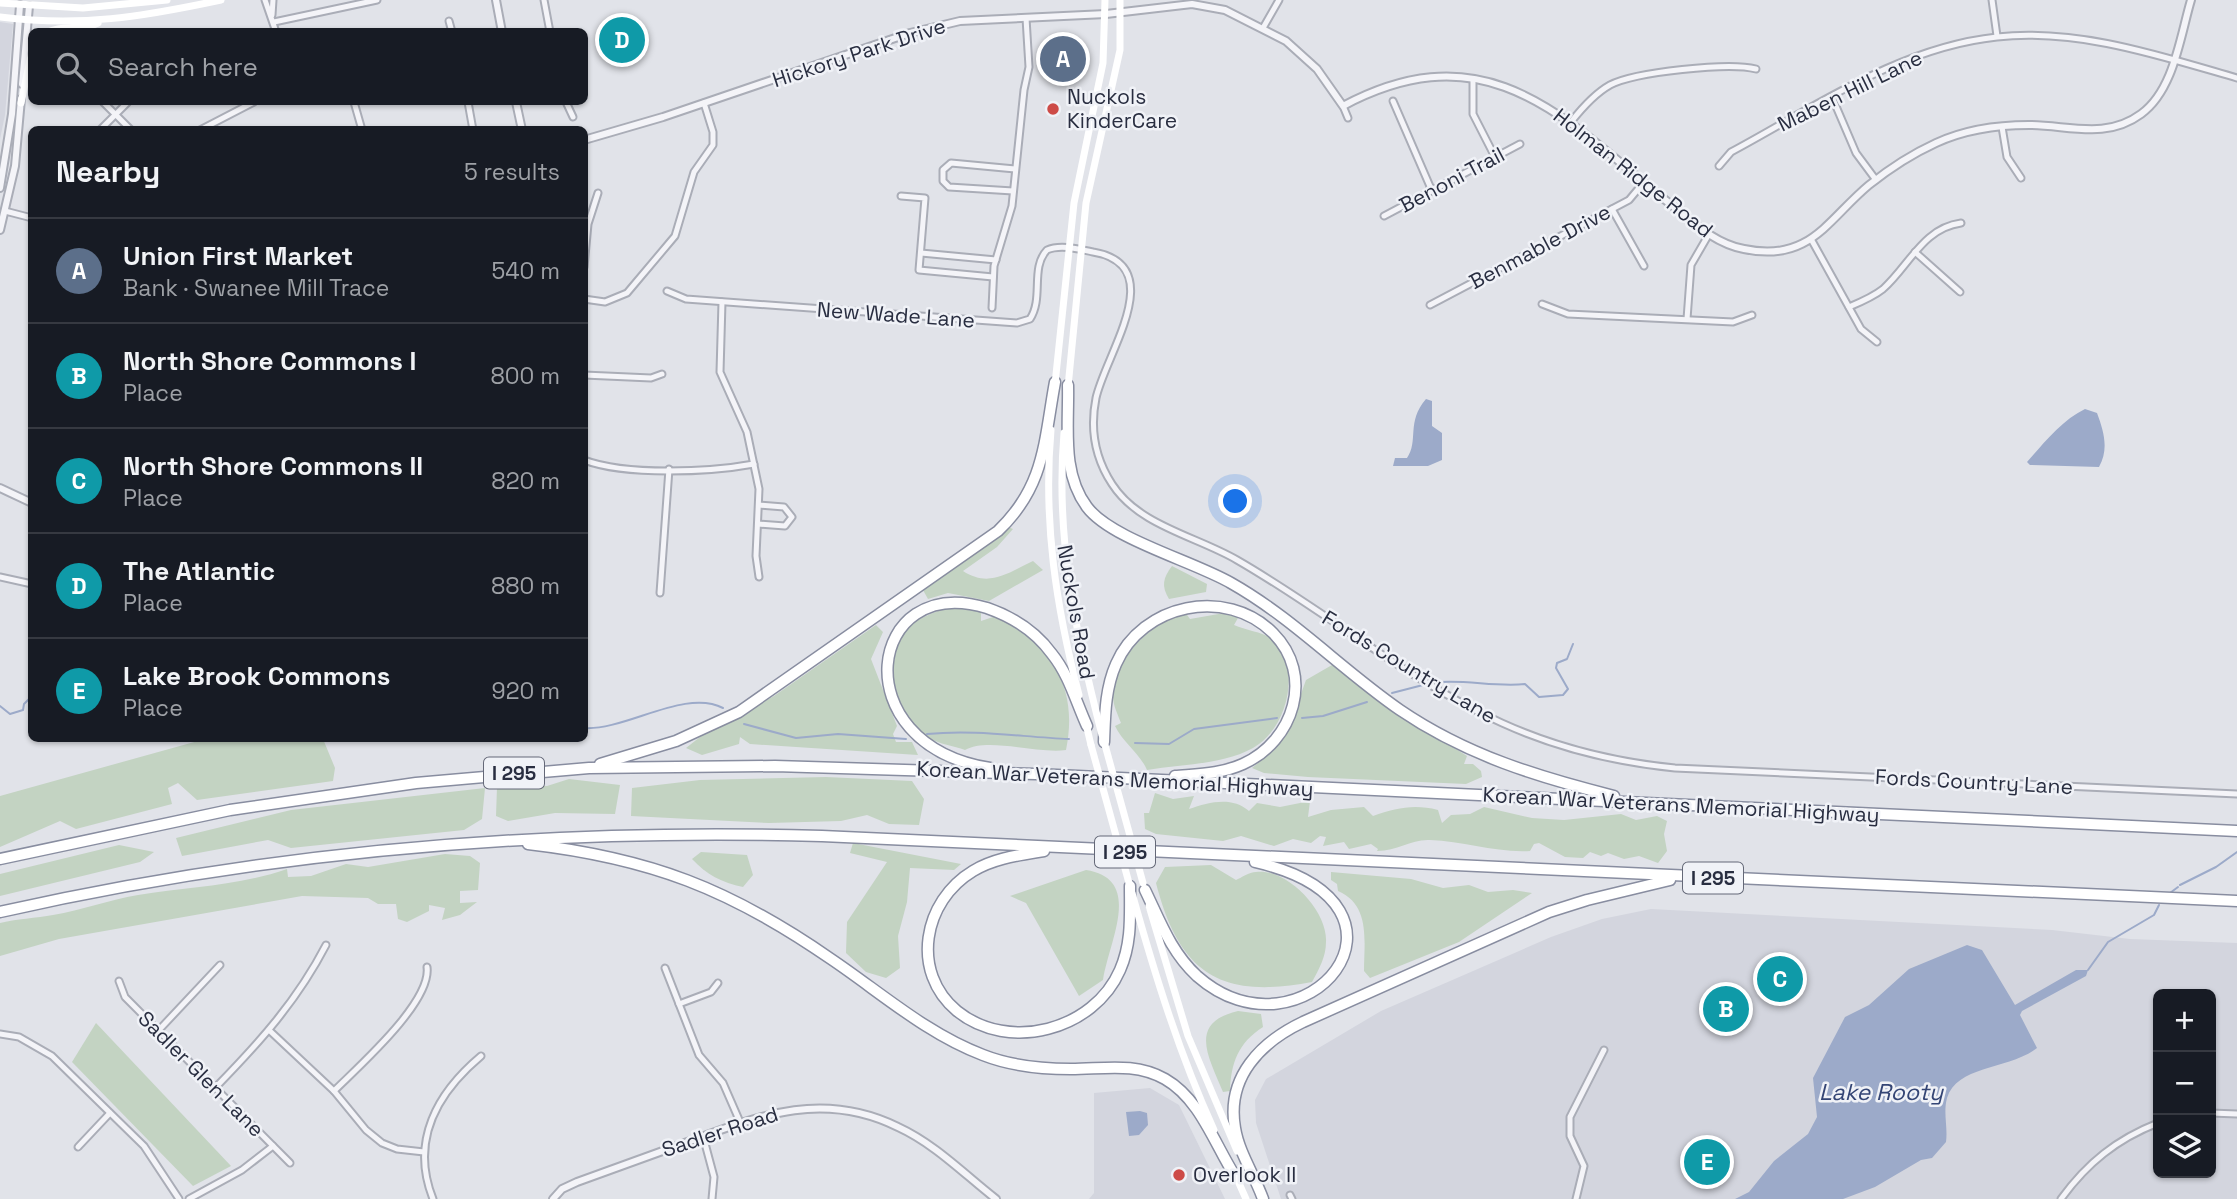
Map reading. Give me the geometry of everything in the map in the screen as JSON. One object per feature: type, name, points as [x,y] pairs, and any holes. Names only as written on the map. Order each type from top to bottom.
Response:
[{"type":"highway","points":[[589,768],[676,741],[739,712],[992,537],[1021,507],[1036,481],[1055,382]]},
{"type":"highway","points":[[1068,385],[1069,468],[1078,493],[1099,520],[1118,533],[1196,564],[1250,595],[1377,694],[1446,738],[1522,772],[1632,801]]},
{"type":"highway","points":[[1036,774],[988,768],[946,755],[923,741],[909,728],[895,706],[887,668],[893,642],[909,621],[932,607],[960,603],[994,611],[1017,622],[1035,635],[1057,660],[1087,726]]},
{"type":"highway","points":[[1104,744],[1107,696],[1117,663],[1135,636],[1160,617],[1193,606],[1227,608],[1263,624],[1279,639],[1292,664],[1296,694],[1288,722],[1271,746],[1243,764],[1218,772],[1130,779]]},
{"type":"highway","name":"Korean War Veterans Memorial Highway","points":[[0,859],[116,832],[242,808],[416,783],[589,768],[828,767],[1036,774],[2237,831]]},
{"type":"highway","name":"I 295","points":[[0,912],[152,880],[274,862],[500,841],[602,835],[747,834],[2237,901]]},
{"type":"highway","points":[[500,841],[619,858],[712,888],[791,931],[943,1037],[983,1055],[1009,1063],[1052,1069],[1123,1067],[1152,1072],[1175,1085],[1193,1104],[1235,1176]]},
{"type":"highway","points":[[1063,848],[1010,858],[975,870],[956,883],[937,908],[928,939],[932,975],[950,1004],[972,1020],[1004,1031],[1038,1031],[1063,1024],[1092,1006],[1112,985],[1125,956],[1131,921],[1130,884]]},
{"type":"highway","points":[[1144,886],[1174,949],[1195,974],[1223,993],[1250,1001],[1287,1000],[1316,990],[1332,978],[1345,956],[1346,934],[1338,910],[1319,890],[1278,867],[1188,855]]},
{"type":"highway","points":[[1262,1199],[1239,1142],[1235,1128],[1235,1105],[1249,1063],[1270,1040],[1303,1022],[1549,912],[1587,900],[1681,878]]},
{"type":"main road","points":[[0,3],[104,7],[167,0]]},
{"type":"main road","points":[[0,17],[102,21],[152,15],[220,0]]},
{"type":"main road","name":"Nuckols Road","points":[[1105,0],[1103,63],[1079,171],[1068,248],[1049,476],[1050,551],[1059,614],[1091,745],[1183,1060],[1246,1199]]},
{"type":"main road","name":"Nuckols Road","points":[[1120,0],[1118,65],[1091,179],[1081,250],[1062,471],[1064,556],[1073,621],[1104,744],[1195,1056],[1262,1199]]},
{"type":"main road","points":[[57,28],[91,27],[102,21]]},
{"type":"main road","points":[[21,103],[28,70]]},
{"type":"street","points":[[265,0],[275,28]]},
{"type":"street","points":[[272,15],[273,0]]},
{"type":"street","points":[[274,22],[377,0]]},
{"type":"street","points":[[496,0],[501,28]]},
{"type":"street","points":[[544,0],[549,28]]},
{"type":"street","points":[[1263,28],[1279,0]]},
{"type":"street","points":[[1992,0],[1997,37]]},
{"type":"street","name":"Holman Ridge Road","points":[[1343,106],[1377,89],[1414,79],[1473,79],[1512,88],[1533,97],[1571,122],[1709,234],[1736,247],[1762,251],[1784,249],[1811,239],[1827,229],[1876,180],[1939,142],[1961,134],[2002,127],[2050,126],[2088,131],[2118,127],[2143,113],[2168,78],[2191,0]]},
{"type":"street","points":[[0,188],[12,114],[20,5]]},
{"type":"street","name":"Hickory Park Drive","points":[[588,140],[910,33],[960,21],[1106,14],[1203,5],[1225,10],[1263,28],[1308,59],[1343,106],[1348,118]]},
{"type":"street","points":[[0,230],[19,145],[29,6]]},
{"type":"street","points":[[992,308],[996,260],[1010,216],[1030,60],[1026,18]]},
{"type":"street","points":[[449,21],[451,28]]},
{"type":"street","name":"Maben Hill Lane","points":[[1719,166],[1731,152],[1832,97],[1918,55],[1997,37],[2060,37],[2173,60],[2237,78]]},
{"type":"street","points":[[1571,122],[1595,95],[1628,78],[1733,65],[1756,69]]},
{"type":"street","points":[[1473,79],[1473,114],[1495,157]]},
{"type":"street","points":[[1832,97],[1856,153],[1876,180]]},
{"type":"street","points":[[1393,101],[1432,191]]},
{"type":"street","points":[[588,300],[605,302],[627,293],[675,236],[694,172],[713,145],[713,132],[704,103]]},
{"type":"street","points":[[106,105],[127,126]]},
{"type":"street","points":[[104,126],[125,105]]},
{"type":"street","points":[[208,126],[248,105]]},
{"type":"street","points":[[355,105],[361,126]]},
{"type":"street","points":[[469,105],[472,126]]},
{"type":"street","points":[[517,105],[521,126]]},
{"type":"street","points":[[567,105],[573,117]]},
{"type":"street","points":[[2002,127],[2007,157],[2021,178]]},
{"type":"street","name":"Benoni Trail","points":[[1384,216],[1520,144]]},
{"type":"street","points":[[1013,191],[949,187],[943,181],[943,170],[951,163],[1014,169]]},
{"type":"street","name":"Benmable Drive","points":[[1430,305],[1629,200],[1644,182]]},
{"type":"street","points":[[588,224],[598,193]]},
{"type":"street","points":[[901,196],[925,198],[919,270],[993,277]]},
{"type":"street","points":[[1612,209],[1644,266]]},
{"type":"street","points":[[5,211],[28,217]]},
{"type":"street","points":[[1849,307],[1885,287],[1915,252],[1941,228],[1961,223]]},
{"type":"street","points":[[1687,319],[1691,265],[1709,234]]},
{"type":"street","points":[[1811,239],[1861,329],[1877,342]]},
{"type":"street","name":"New Wade Lane","points":[[667,291],[686,299],[870,314],[1023,322],[1030,319],[1035,310],[1042,255],[1050,248],[1068,248]]},
{"type":"street","name":"Fords Country Lane","points":[[1068,248],[1116,260],[1126,272],[1131,284],[1131,303],[1097,393],[1093,417],[1099,459],[1118,492],[1142,514],[1234,558],[1446,693],[1500,722],[1591,755],[1675,768],[2237,794]]},
{"type":"street","points":[[1915,252],[1960,292]]},
{"type":"street","points":[[920,253],[996,260]]},
{"type":"street","points":[[722,302],[720,372],[747,432],[754,464],[759,505],[756,563],[759,576]]},
{"type":"street","points":[[1542,304],[1561,313],[1733,322],[1752,315]]},
{"type":"street","points":[[588,375],[651,377],[662,374]]},
{"type":"street","points":[[588,463],[604,466],[718,470],[754,464]]},
{"type":"street","points":[[660,593],[669,469]]},
{"type":"street","points":[[0,488],[28,501]]},
{"type":"street","points":[[758,524],[785,526],[792,517],[784,507],[759,505]]},
{"type":"street","points":[[0,576],[28,583]]},
{"type":"street","points":[[215,1088],[270,1031],[298,995],[326,945]]},
{"type":"street","points":[[158,1031],[220,965]]},
{"type":"street","points":[[334,1091],[394,1031],[427,980],[427,967]]},
{"type":"street","points":[[665,968],[699,1055],[723,1083],[740,1122]]},
{"type":"street","name":"Sadler Glen Lane","points":[[119,981],[125,997],[290,1163]]},
{"type":"street","points":[[679,1004],[711,992],[718,983]]},
{"type":"street","points":[[270,1031],[334,1091],[366,1130],[382,1143],[397,1149],[424,1152]]},
{"type":"street","points":[[0,1034],[19,1037],[52,1056],[144,1146],[179,1199]]},
{"type":"street","points":[[1576,1199],[1584,1166],[1570,1136],[1570,1117],[1604,1050]]},
{"type":"street","points":[[433,1199],[427,1183],[424,1152],[431,1118],[438,1103],[461,1073],[481,1056]]},
{"type":"street","name":"Sadler Road","points":[[553,1199],[562,1189],[578,1182],[740,1122],[771,1113],[807,1108],[850,1110],[896,1126],[926,1143],[996,1199]]},
{"type":"street","points":[[78,1147],[110,1112]]},
{"type":"street","points":[[2216,1113],[2237,1114]]},
{"type":"street","points":[[2061,1199],[2084,1170],[2105,1151],[2132,1134],[2153,1125]]},
{"type":"street","points":[[703,1136],[714,1177],[712,1199]]},
{"type":"street","points":[[189,1199],[242,1170],[273,1146]]},
{"type":"shaded area","points":[[0,22],[13,24],[5,115],[0,139]]},
{"type":"shaded area","points":[[1651,909],[2052,930],[2130,939],[2237,943],[2237,1199],[1281,1199],[1256,1123],[1255,1100],[1266,1079],[1381,1011],[1551,937],[1602,919]]},
{"type":"shaded area","points":[[1150,1088],[1179,1105],[1225,1199],[1089,1199],[1094,1193],[1094,1093]]},
{"type":"green space","points":[[1008,527],[1013,529],[997,547],[963,571],[981,578],[998,577],[1033,561],[1043,570],[989,601],[948,593],[928,599],[923,590]]},
{"type":"green space","points":[[1172,566],[1207,584],[1206,592],[1169,599],[1164,582]]},
{"type":"green space","points":[[948,607],[981,611],[981,621],[996,616],[1015,627],[1046,654],[1064,687],[1068,706],[1066,750],[986,745],[965,750],[929,738],[909,719],[895,694],[891,680],[892,652],[898,638],[908,627]]},
{"type":"green space","points":[[1185,612],[1190,619],[1230,612],[1238,618],[1234,625],[1266,636],[1277,643],[1286,661],[1289,675],[1285,704],[1273,730],[1264,740],[1241,754],[1215,761],[1147,770],[1115,726],[1121,723],[1113,700],[1115,682],[1127,655],[1148,633]]},
{"type":"green space","points":[[876,625],[883,632],[871,659],[897,726],[893,734],[896,742],[912,742],[918,755],[750,744],[740,737],[739,744],[702,755],[686,748],[700,737],[774,696]]},
{"type":"green space","points":[[1332,665],[1390,707],[1467,756],[1464,764],[1473,764],[1481,771],[1482,777],[1466,784],[1308,777],[1264,773],[1252,768],[1275,749],[1288,730],[1306,680]]},
{"type":"green space","points":[[194,742],[324,742],[335,768],[333,781],[197,800],[178,783],[168,788],[172,804],[76,829],[60,821],[0,847],[0,796]]},
{"type":"green space","points":[[826,777],[912,781],[924,799],[919,825],[889,824],[867,815],[841,821],[769,823],[631,816],[632,788],[700,780]]},
{"type":"green space","points":[[569,779],[620,785],[615,814],[555,813],[508,821],[496,816],[497,787],[547,786]]},
{"type":"green space","points":[[485,788],[482,819],[464,830],[291,848],[268,840],[182,856],[176,838],[291,810]]},
{"type":"green space","points":[[1155,793],[1173,799],[1194,796],[1189,809],[1228,802],[1249,811],[1257,803],[1280,807],[1310,801],[1308,817],[1331,810],[1364,807],[1373,816],[1405,808],[1429,808],[1438,810],[1442,823],[1451,815],[1470,814],[1484,807],[1532,818],[1564,820],[1621,814],[1636,820],[1657,816],[1667,821],[1664,834],[1667,851],[1658,863],[1639,856],[1624,859],[1608,853],[1601,856],[1590,852],[1583,858],[1565,857],[1539,843],[1534,844],[1530,851],[1517,851],[1423,840],[1377,851],[1371,844],[1349,849],[1344,842],[1323,846],[1326,837],[1320,836],[1311,843],[1293,839],[1274,846],[1241,836],[1223,841],[1156,834],[1145,829],[1144,813],[1149,813]]},
{"type":"green space","points":[[853,843],[961,864],[954,870],[910,868],[907,902],[898,936],[900,968],[886,978],[866,972],[846,953],[847,922],[887,862],[850,853]]},
{"type":"green space","points":[[119,845],[154,852],[140,862],[0,896],[0,874]]},
{"type":"green space","points":[[701,852],[747,855],[753,875],[743,887],[721,880],[692,859]]},
{"type":"green space","points":[[445,854],[470,856],[480,863],[478,890],[460,891],[460,903],[477,902],[460,915],[442,920],[445,908],[429,905],[429,911],[407,922],[398,919],[396,904],[378,904],[368,898],[302,896],[59,939],[0,956],[0,923],[64,913],[138,895],[232,883],[287,869],[288,877],[311,876],[346,864],[368,867]]},
{"type":"green space","points":[[1211,865],[1236,880],[1253,872],[1280,877],[1292,884],[1313,905],[1325,930],[1326,942],[1322,963],[1312,982],[1280,987],[1252,987],[1228,982],[1208,973],[1191,958],[1177,939],[1165,914],[1156,883],[1165,867]]},
{"type":"green space","points":[[1086,870],[1104,876],[1114,886],[1118,898],[1118,914],[1103,980],[1079,996],[1026,903],[1010,896]]},
{"type":"green space","points":[[1331,872],[1411,879],[1443,888],[1469,885],[1488,892],[1513,890],[1532,893],[1459,942],[1370,978],[1364,971],[1361,915],[1349,897],[1338,891],[1337,884],[1331,880]]},
{"type":"green space","points":[[1238,1011],[1261,1014],[1263,1027],[1242,1047],[1234,1063],[1230,1091],[1223,1092],[1208,1054],[1207,1033],[1212,1024],[1222,1016]]},
{"type":"green space","points":[[96,1023],[231,1166],[193,1186],[72,1062]]},
{"type":"water","points":[[1426,399],[1432,401],[1432,426],[1442,433],[1442,460],[1428,466],[1393,466],[1395,458],[1407,458],[1410,452],[1416,416]]},
{"type":"water","points":[[2085,409],[2097,413],[2103,434],[2105,447],[2099,467],[2030,465],[2027,462],[2061,426]]},
{"type":"water","name":"Lake Rooty","points":[[1967,945],[1982,950],[2015,1005],[2076,970],[2088,970],[2086,976],[2022,1011],[2020,1015],[2037,1048],[2012,1060],[1972,1073],[1953,1087],[1946,1104],[1946,1142],[1932,1158],[1921,1160],[1875,1187],[1843,1199],[1735,1199],[1749,1192],[1774,1161],[1808,1134],[1817,1117],[1813,1078],[1845,1017],[1869,1005],[1909,969]]},
{"type":"water","points":[[1126,1112],[1147,1113],[1148,1125],[1139,1135],[1129,1136]]},
{"type":"waterway","points":[[1440,682],[1525,684],[1539,697],[1563,695],[1568,689],[1556,668],[1557,663],[1567,659],[1573,644]]},
{"type":"waterway","points":[[1392,693],[1423,685]]},
{"type":"waterway","points":[[0,706],[10,714],[23,710],[28,700]]},
{"type":"waterway","points":[[1302,718],[1323,716],[1367,702]]},
{"type":"waterway","points":[[588,728],[618,723],[691,703],[708,703],[723,708]]},
{"type":"waterway","points":[[1135,743],[1169,744],[1194,729],[1277,718]]},
{"type":"waterway","points":[[744,724],[796,738],[838,734],[906,739]]},
{"type":"waterway","points":[[927,734],[980,733],[1069,739]]},
{"type":"waterway","points":[[2180,885],[2216,867],[2237,852]]},
{"type":"waterway","points":[[2170,893],[2178,887]]},
{"type":"waterway","points":[[2088,970],[2108,942],[2154,915],[2159,905]]},
{"type":"place","name":"The Atlantic","points":[[622,40]]},
{"type":"place","name":"Union First Market","points":[[1063,59]]},
{"type":"place","name":"Nuckols KinderCare","points":[[1053,109]]},
{"type":"place","name":"North Shore Commons II","points":[[1780,979]]},
{"type":"place","name":"North Shore Commons I","points":[[1726,1009]]},
{"type":"place","name":"Lake Brook Commons","points":[[1707,1162]]},
{"type":"place","name":"Overlook II","points":[[1179,1175]]}]
